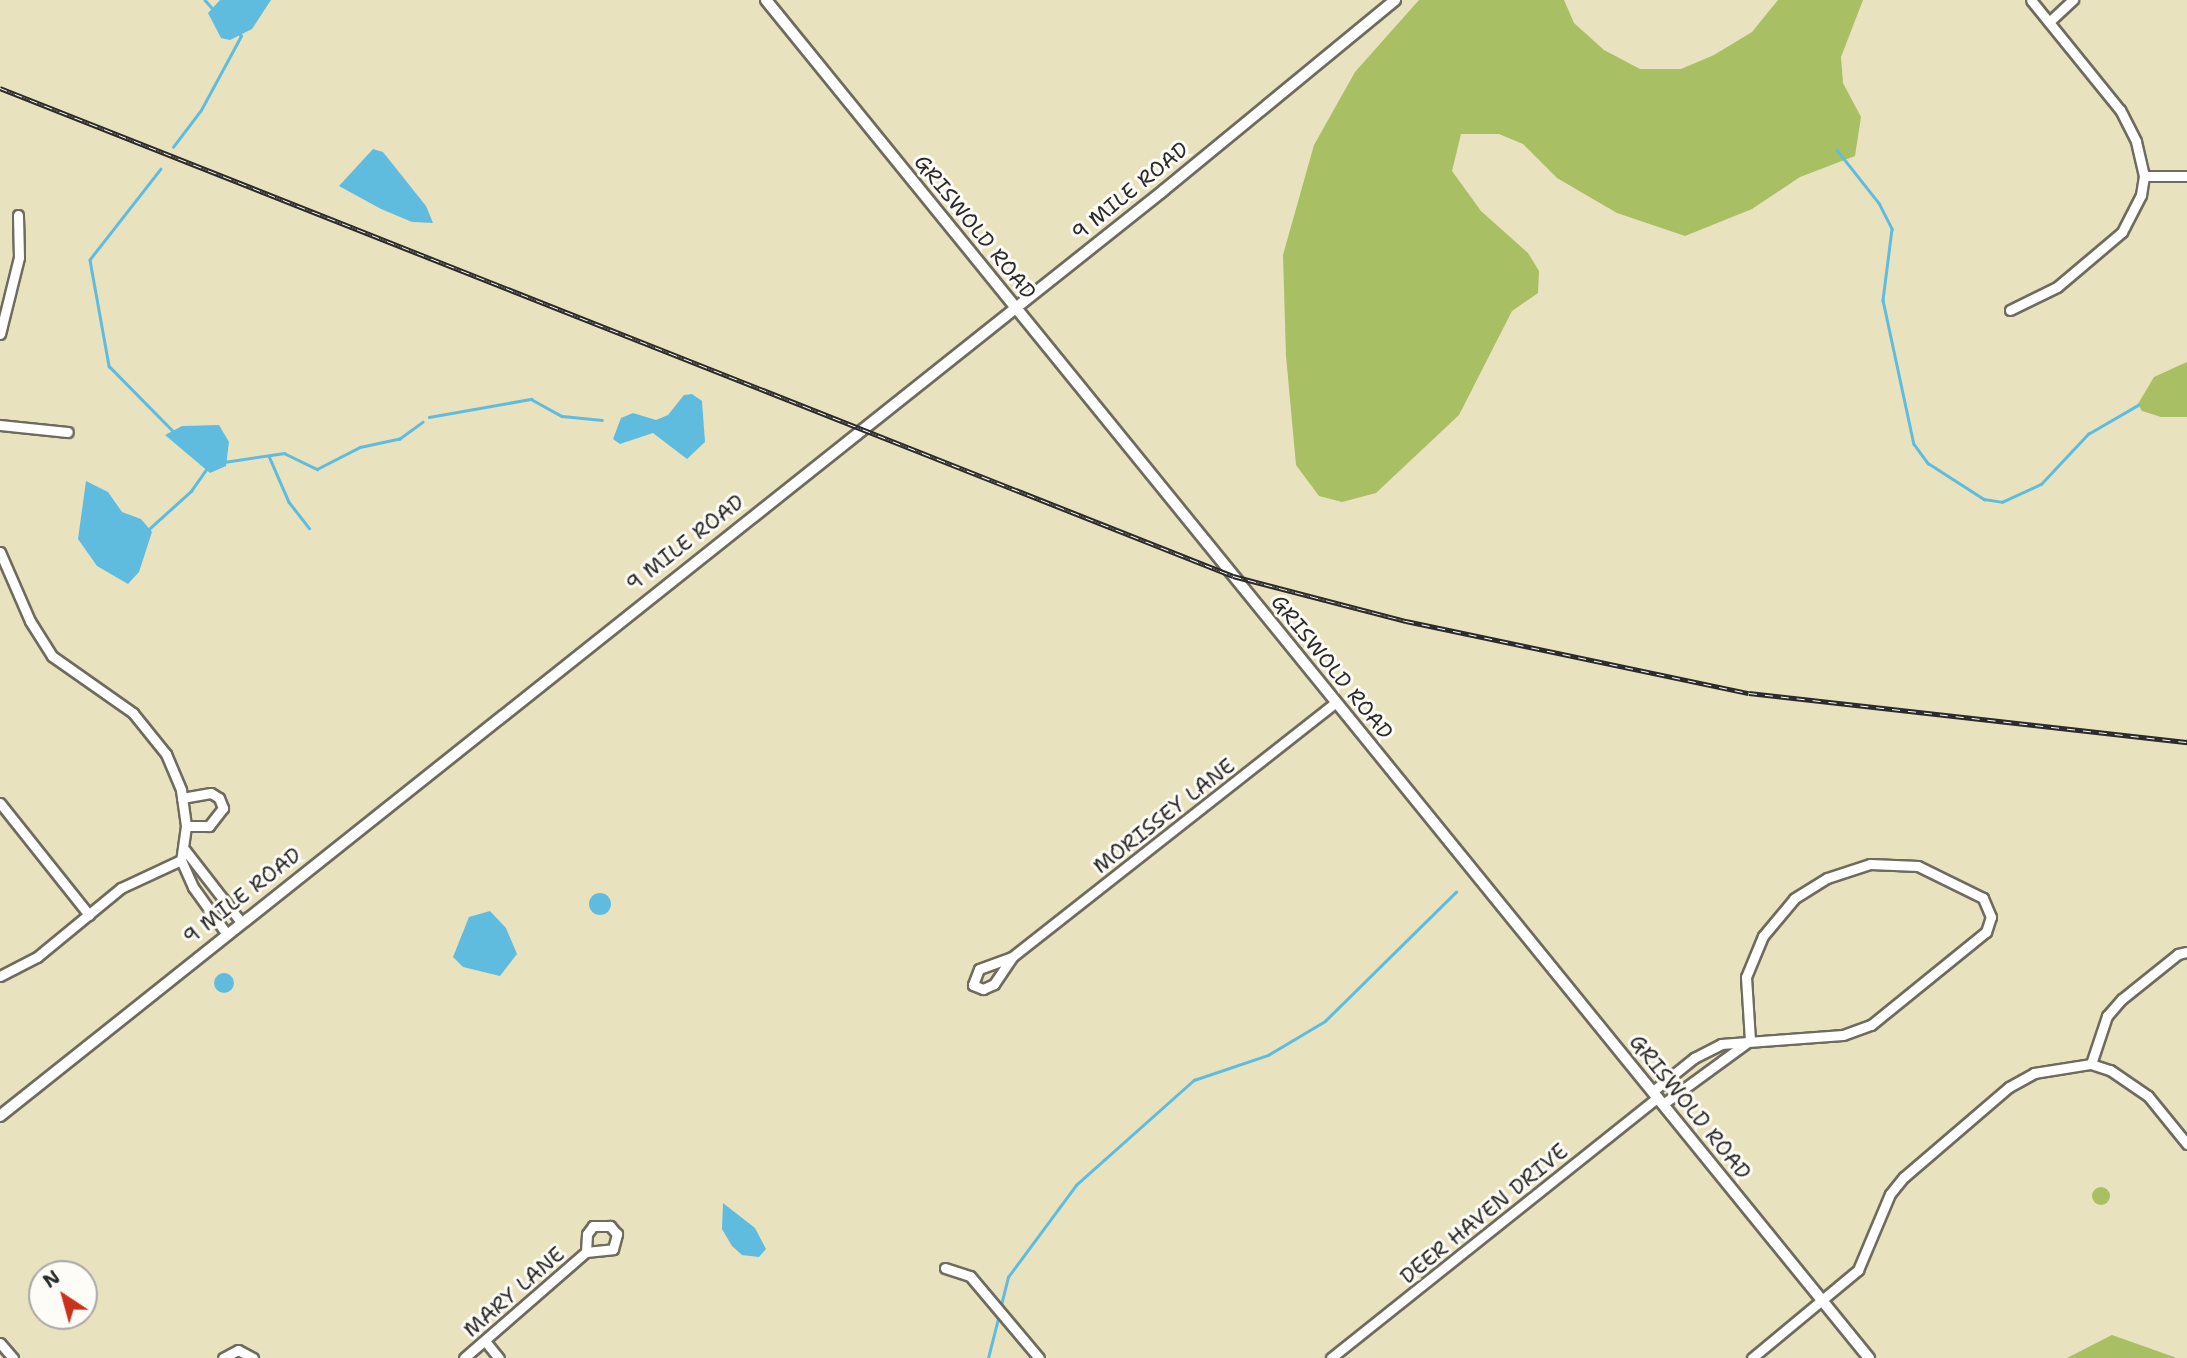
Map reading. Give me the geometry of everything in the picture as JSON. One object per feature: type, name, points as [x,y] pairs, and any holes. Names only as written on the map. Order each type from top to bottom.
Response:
[{"type":"street","name":"GRISWOLD ROAD","points":[[766,0],[1869,1358]]},
{"type":"street","name":"9 MILE ROAD","points":[[0,1116],[226,933],[1015,308],[1395,0]]},
{"type":"street","points":[[2010,310],[2057,287],[2122,232],[2141,195],[2144,176],[2136,141],[2120,110],[2031,0]]},
{"type":"street","points":[[2049,22],[2073,0]]},
{"type":"street","points":[[2144,176],[2187,176]]},
{"type":"street","points":[[0,334],[19,257],[18,215]]},
{"type":"street","points":[[0,425],[68,432]]},
{"type":"street","points":[[0,552],[46,649],[78,677],[133,713],[166,754],[182,798],[187,826],[185,850],[181,860],[121,888],[19,970],[0,976]]},
{"type":"street","name":"MORISSEY LANE","points":[[1013,957],[979,969],[973,985],[983,989],[994,984],[1013,957],[1336,702]]},
{"type":"street","points":[[182,798],[211,793],[219,798],[223,808],[209,826],[187,826]]},
{"type":"street","points":[[0,803],[89,915]]},
{"type":"street","points":[[185,850],[240,922]]},
{"type":"street","points":[[181,860],[193,887],[226,933]]},
{"type":"street","points":[[1658,1098],[1703,1052],[1721,1044],[1843,1035],[1871,1024],[1986,932],[1991,917],[1983,898],[1918,866],[1870,864],[1827,878],[1794,899],[1763,936],[1746,978],[1750,1041]]},
{"type":"street","points":[[2091,1064],[2107,1016],[2122,999],[2178,954],[2187,952]]},
{"type":"street","points":[[1658,1098],[1750,1041]]},
{"type":"street","points":[[1752,1358],[1864,1262],[1890,1194],[1904,1177],[2009,1087],[2053,1066],[2091,1064],[2133,1083],[2187,1144]]},
{"type":"street","name":"DEER HAVEN DRIVE","points":[[1331,1358],[1658,1098]]},
{"type":"street","name":"MARY LANE","points":[[464,1358],[586,1252]]},
{"type":"street","points":[[945,1268],[970,1276],[1038,1358]]},
{"type":"street","points":[[485,1341],[499,1358]]},
{"type":"street","points":[[0,1343],[13,1358]]},
{"type":"street","points":[[223,1358],[238,1350],[253,1358]]},
{"type":"green space","points":[[1419,0],[1564,0],[1574,23],[1604,50],[1640,69],[1681,69],[1714,55],[1752,32],[1778,0],[1863,0],[1841,57],[1843,83],[1861,117],[1855,156],[1800,177],[1752,209],[1685,236],[1617,213],[1557,178],[1523,144],[1499,134],[1461,134],[1452,171],[1481,211],[1528,253],[1539,271],[1538,293],[1512,311],[1459,415],[1376,493],[1342,502],[1319,496],[1296,465],[1286,356],[1283,255],[1314,145],[1355,72]]},
{"type":"green space","points":[[2187,362],[2187,417],[2161,417],[2142,411],[2138,404],[2154,377]]},
{"type":"green space","points":[[2101,1187],[2107,1190],[2110,1196],[2107,1202],[2101,1205],[2095,1202],[2092,1196],[2095,1190]]},
{"type":"green space","points":[[2112,1335],[2174,1357],[2175,1358],[2067,1358]]},
{"type":"water","points":[[220,0],[271,0],[252,29],[230,40],[221,38],[208,13]]},
{"type":"water","points":[[373,149],[383,152],[426,206],[433,223],[412,222],[339,186]]},
{"type":"water","points":[[692,394],[702,401],[705,442],[687,459],[653,433],[620,444],[613,439],[621,418],[633,413],[656,420],[668,415],[684,395]]},
{"type":"water","points":[[219,425],[229,442],[226,466],[210,473],[165,435],[182,426]]},
{"type":"water","points":[[86,481],[108,492],[122,512],[141,519],[152,532],[139,572],[128,584],[97,566],[78,539]]},
{"type":"water","points":[[600,893],[608,896],[611,904],[608,912],[600,915],[592,912],[589,904],[592,896]]},
{"type":"water","points":[[490,911],[506,928],[517,954],[500,976],[463,967],[453,957],[469,917]]},
{"type":"water","points":[[224,973],[231,976],[234,983],[231,990],[224,993],[217,990],[214,983],[217,976]]},
{"type":"water","points":[[723,1203],[755,1228],[766,1249],[759,1257],[742,1255],[732,1246],[722,1229]]},
{"type":"waterway","points":[[205,0],[215,11]]},
{"type":"waterway","points":[[173,147],[201,110],[241,36],[238,33]]},
{"type":"waterway","points":[[1837,150],[1879,203],[1892,229],[1883,300],[1914,444],[1928,463],[1984,499],[2002,502],[2041,484],[2088,434],[2138,405]]},
{"type":"waterway","points":[[161,169],[90,260],[109,366],[175,433]]},
{"type":"waterway","points":[[429,417],[531,399],[562,416],[602,420]]},
{"type":"waterway","points":[[224,462],[284,453],[317,469],[360,447],[399,439],[422,422]]},
{"type":"waterway","points":[[269,456],[289,502],[309,528]]},
{"type":"waterway","points":[[149,529],[191,491],[207,468]]},
{"type":"waterway","points":[[1000,1309],[1008,1277],[1076,1185],[1194,1080],[1268,1055],[1325,1021],[1456,892]]},
{"type":"waterway","points":[[988,1358],[999,1315]]},
{"type":"railway","points":[[0,88],[1233,576],[1406,621],[1749,693],[2187,742]]}]
